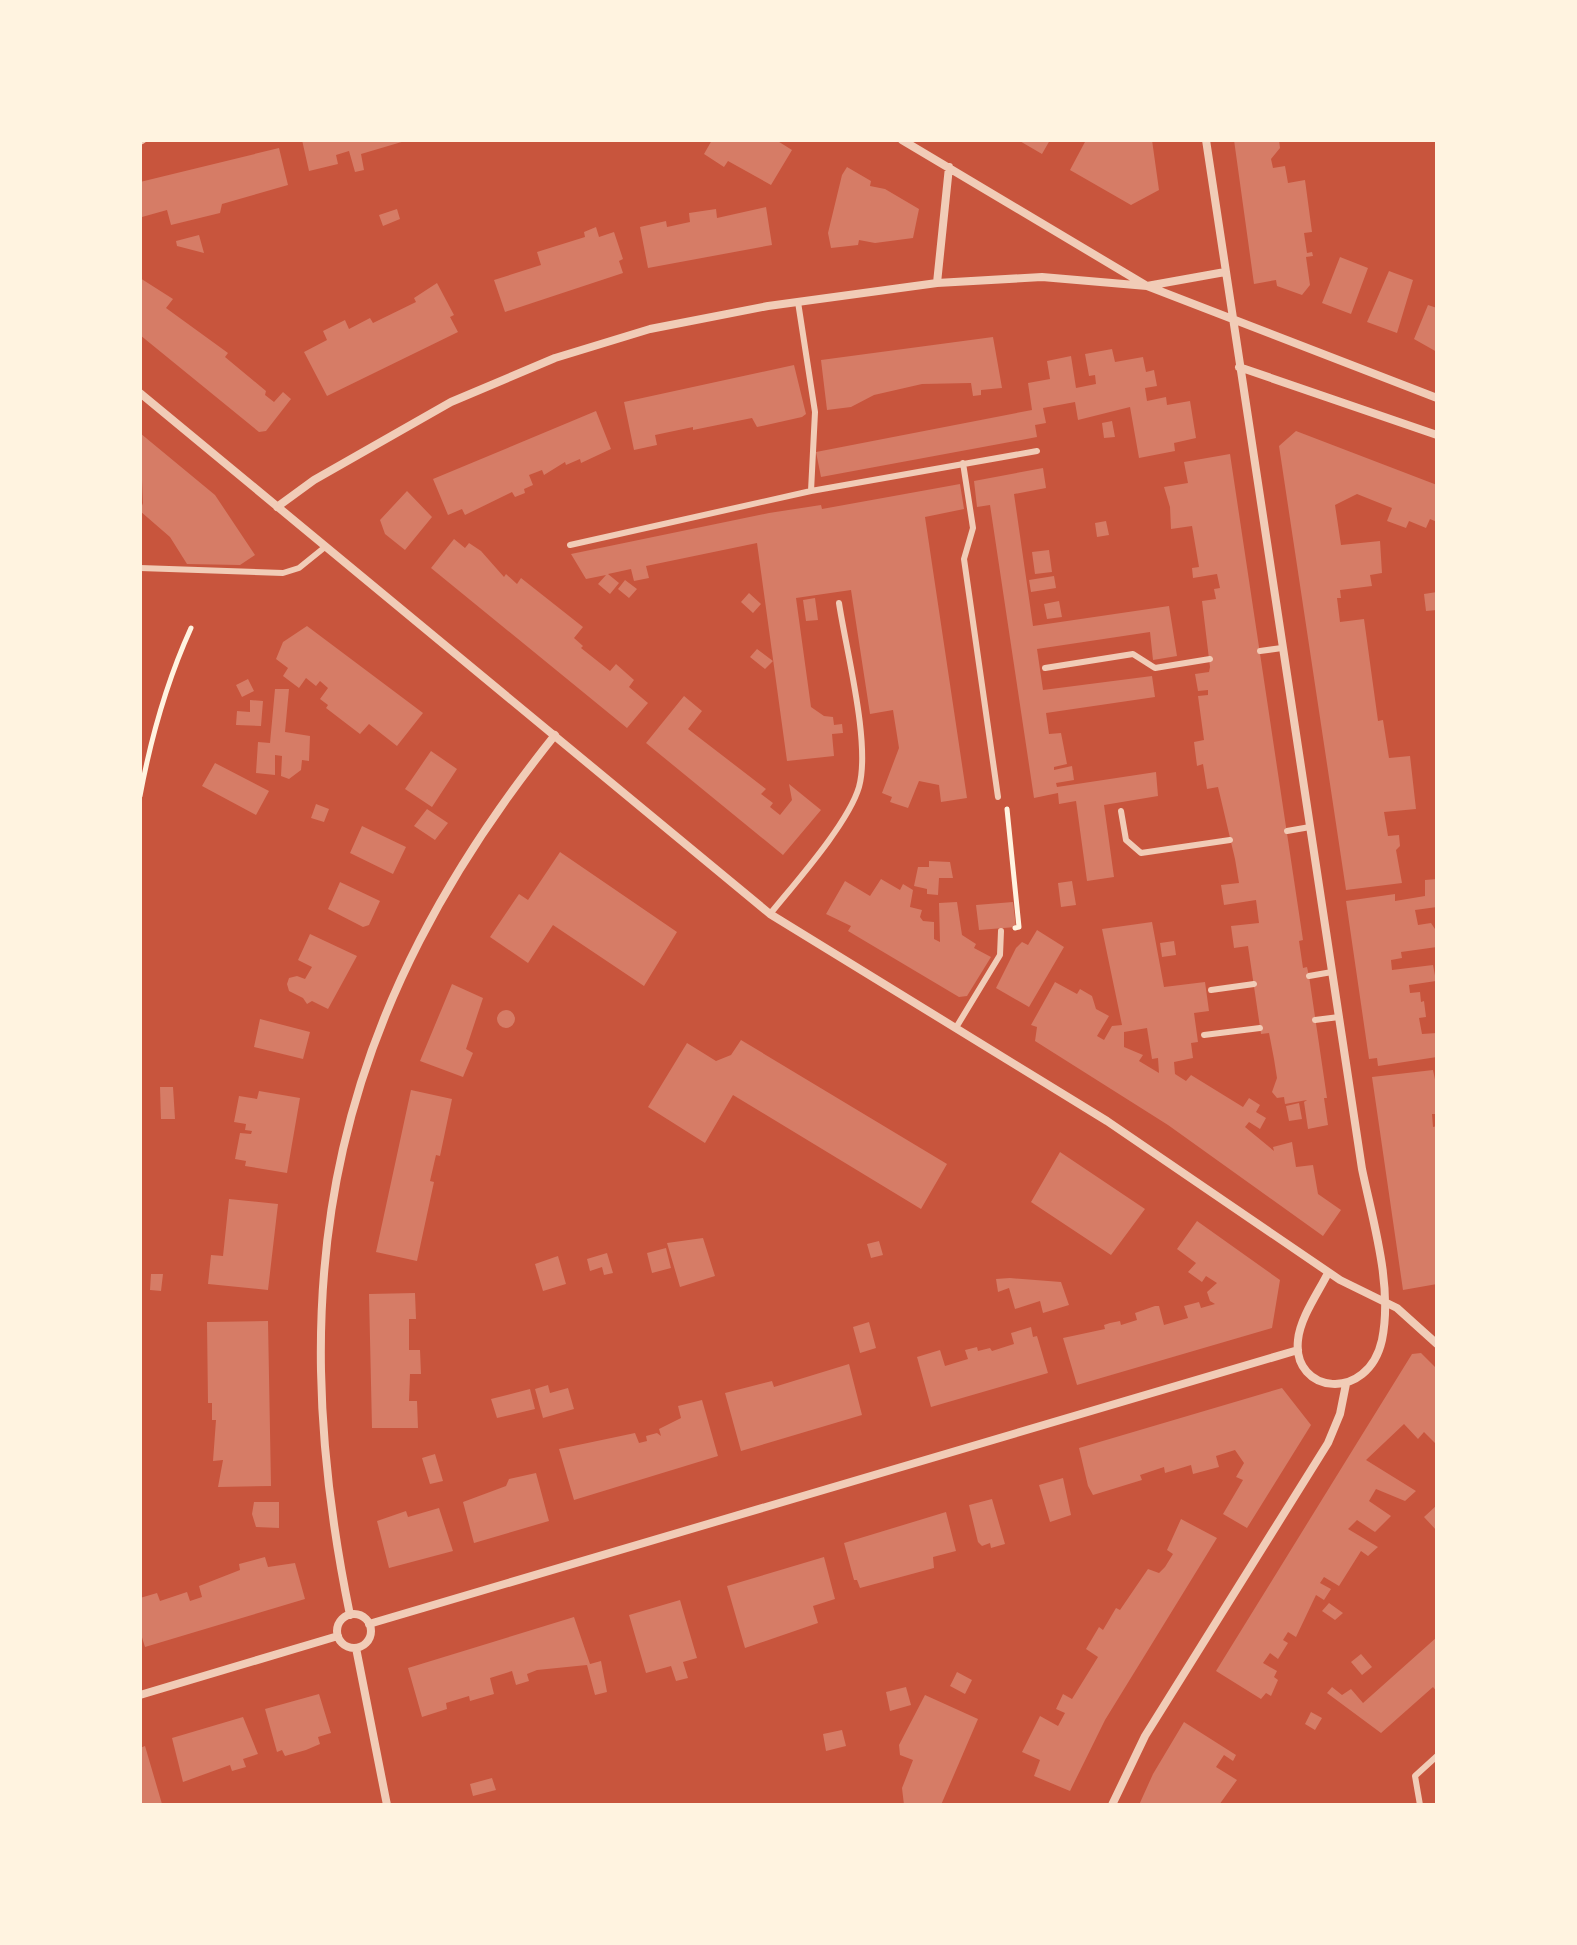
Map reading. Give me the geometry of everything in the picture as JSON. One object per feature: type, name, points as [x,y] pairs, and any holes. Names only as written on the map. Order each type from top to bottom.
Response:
[{"type":"street","points":[[902,140],[1147,286],[1437,398]]},
{"type":"street","points":[[1206,140],[1332,972],[1377,1243],[1384,1323],[1376,1357],[1359,1379],[1346,1384],[1319,1380],[1301,1363],[1298,1350],[1302,1326],[1328,1273]]},
{"type":"street","points":[[937,283],[949,167]]},
{"type":"street","points":[[277,507],[297,491],[404,426],[499,380],[613,339],[688,320],[937,283],[1042,277],[1147,286],[1225,272]]},
{"type":"street","points":[[1239,367],[1437,435]]},
{"type":"street","points":[[140,393],[770,914],[957,1026],[1107,1121],[1328,1273],[1383,1299],[1408,1316],[1437,1344]]},
{"type":"street","points":[[350,1615],[325,1475],[321,1418],[322,1297],[338,1161],[376,1036],[423,930],[474,844],[555,735]]},
{"type":"street","points":[[369,1624],[1298,1350]]},
{"type":"street","points":[[1112,1805],[1145,1736],[1328,1443],[1340,1414],[1346,1384]]},
{"type":"street","points":[[350,1615],[361,1616],[369,1624],[368,1641],[356,1648],[347,1647],[338,1636],[338,1624],[350,1615]]},
{"type":"street","points":[[140,1695],[338,1636]]},
{"type":"street","points":[[356,1648],[387,1805]]},
{"type":"lane","points":[[798,302],[815,412],[811,491]]},
{"type":"lane","points":[[570,545],[811,491],[1037,451]]},
{"type":"lane","points":[[963,463],[973,528],[964,559],[998,797]]},
{"type":"lane","points":[[140,568],[283,573],[299,568],[325,547]]},
{"type":"lane","points":[[770,914],[848,811],[859,786],[863,752],[839,603]]},
{"type":"lane","points":[[1260,651],[1282,648]]},
{"type":"lane","points":[[1045,668],[1133,654],[1155,668],[1210,659]]},
{"type":"lane","points":[[1121,811],[1126,840],[1141,853],[1230,840]]},
{"type":"lane","points":[[1287,831],[1310,827]]},
{"type":"lane","points":[[957,1026],[999,957],[1001,931]]},
{"type":"lane","points":[[1309,976],[1332,972]]},
{"type":"lane","points":[[1211,990],[1254,984]]},
{"type":"lane","points":[[1315,1020],[1339,1017]]},
{"type":"lane","points":[[1204,1035],[1260,1028]]},
{"type":"lane","points":[[1420,1805],[1417,1771],[1437,1756]]},
{"type":"path","points":[[140,796],[150,738],[168,678],[191,628]]},
{"type":"path","points":[[998,797],[1007,804],[1019,927],[1001,931]]},
{"type":"building","points":[[302,140],[405,141],[361,154],[364,170],[355,172],[349,151],[336,155],[338,164],[309,171]]},
{"type":"building","points":[[712,140],[776,140],[792,150],[771,185],[728,161],[724,167],[704,154]]},
{"type":"building","points":[[1018,140],[1050,140],[1042,154]]},
{"type":"building","points":[[1086,140],[1152,140],[1159,190],[1131,205],[1070,170]]},
{"type":"building","points":[[1234,140],[1279,140],[1280,148],[1271,159],[1273,168],[1285,166],[1288,183],[1305,180],[1312,232],[1304,233],[1307,253],[1312,252],[1313,256],[1306,257],[1310,285],[1302,295],[1277,286],[1276,280],[1254,284]]},
{"type":"building","points":[[279,148],[288,185],[222,204],[220,213],[171,225],[167,210],[142,217],[140,182]]},
{"type":"building","points":[[847,167],[871,181],[870,186],[885,189],[919,209],[913,238],[875,243],[859,240],[858,245],[831,248],[828,233],[842,175]]},
{"type":"building","points":[[766,207],[772,245],[648,268],[640,227],[666,221],[667,227],[690,222],[689,213],[716,209],[717,218]]},
{"type":"building","points":[[397,209],[400,219],[383,226],[379,215]]},
{"type":"building","points":[[596,227],[599,237],[614,232],[623,259],[619,261],[623,273],[505,312],[494,280],[541,265],[537,252],[585,237],[584,232]]},
{"type":"building","points":[[199,235],[204,253],[177,246],[176,241]]},
{"type":"building","points":[[1340,257],[1368,268],[1351,314],[1322,303]]},
{"type":"building","points":[[1389,271],[1413,280],[1397,333],[1367,322]]},
{"type":"building","points":[[140,278],[173,299],[166,308],[228,353],[225,357],[266,391],[265,395],[274,402],[283,392],[291,399],[266,431],[259,432],[140,335]]},
{"type":"building","points":[[437,283],[454,315],[450,317],[458,332],[327,396],[304,352],[327,340],[323,331],[345,320],[349,329],[370,318],[373,323],[416,302],[414,298]]},
{"type":"building","points":[[1428,305],[1437,308],[1437,352],[1414,339]]},
{"type":"building","points":[[993,337],[1002,388],[981,390],[981,395],[973,396],[971,383],[922,384],[874,395],[851,407],[827,410],[821,360]]},
{"type":"building","points":[[1112,349],[1115,362],[1143,357],[1146,372],[1154,370],[1157,386],[1145,388],[1147,401],[1166,397],[1167,405],[1190,401],[1196,438],[1174,443],[1175,451],[1139,458],[1130,407],[1078,420],[1075,402],[1043,408],[1046,423],[1035,425],[1037,437],[821,477],[816,452],[1032,410],[1028,383],[1050,379],[1047,361],[1071,356],[1076,388],[1096,384],[1095,375],[1089,376],[1085,354]]},
{"type":"building","points":[[794,365],[806,414],[802,417],[757,427],[752,418],[693,430],[693,427],[655,435],[657,445],[634,450],[624,402]]},
{"type":"building","points":[[596,411],[611,449],[581,463],[580,459],[566,465],[565,462],[544,475],[542,470],[529,475],[533,485],[524,489],[525,493],[515,497],[512,492],[465,515],[462,509],[448,515],[433,479]]},
{"type":"building","points":[[1112,421],[1115,437],[1104,438],[1102,423]]},
{"type":"building","points":[[1296,431],[1437,485],[1437,522],[1430,519],[1426,528],[1409,521],[1406,528],[1387,521],[1392,508],[1357,494],[1335,505],[1341,545],[1380,541],[1382,573],[1370,575],[1372,586],[1340,590],[1341,598],[1337,598],[1340,622],[1364,619],[1378,721],[1383,720],[1389,758],[1410,756],[1416,809],[1384,812],[1388,836],[1399,835],[1400,846],[1396,850],[1402,883],[1346,890],[1279,446]]},
{"type":"building","points":[[140,433],[215,495],[255,555],[240,565],[187,564],[170,537],[140,511],[143,503]]},
{"type":"building","points":[[1230,454],[1303,940],[1299,941],[1303,968],[1307,967],[1309,976],[1327,1098],[1324,1098],[1328,1125],[1308,1129],[1304,1102],[1307,1100],[1285,1104],[1284,1097],[1277,1098],[1272,1092],[1277,1078],[1274,1059],[1269,1033],[1261,1034],[1248,946],[1234,948],[1231,926],[1259,923],[1256,900],[1224,905],[1221,885],[1239,883],[1235,859],[1218,787],[1207,789],[1203,764],[1197,766],[1194,742],[1204,740],[1198,696],[1208,695],[1208,690],[1198,691],[1195,674],[1209,672],[1210,667],[1202,601],[1216,599],[1214,589],[1220,588],[1217,574],[1193,578],[1192,568],[1199,567],[1192,526],[1171,529],[1170,507],[1164,487],[1188,483],[1184,462]]},
{"type":"building","points":[[1043,468],[1046,488],[1014,494],[1033,626],[1169,606],[1177,656],[1153,660],[1150,632],[1037,649],[1043,690],[1152,676],[1155,697],[1046,713],[1049,734],[1061,733],[1067,764],[1054,767],[1054,770],[1072,766],[1074,780],[1056,783],[1057,787],[1156,772],[1158,796],[1104,805],[1114,877],[1087,881],[1076,801],[1059,804],[1058,793],[1034,798],[990,505],[977,507],[974,481]]},
{"type":"building","points":[[960,484],[964,509],[925,517],[967,798],[941,802],[939,785],[919,781],[908,808],[890,802],[892,797],[882,793],[899,748],[893,710],[870,714],[851,590],[796,598],[811,707],[824,716],[833,717],[834,725],[842,724],[843,733],[832,734],[834,756],[787,761],[757,543],[646,566],[649,578],[634,581],[631,569],[608,574],[619,583],[610,594],[598,584],[606,575],[586,579],[571,554],[769,513],[821,505],[822,509]]},
{"type":"building","points":[[407,491],[432,517],[405,550],[385,534],[380,520]]},
{"type":"building","points":[[1106,521],[1109,535],[1097,537],[1095,523]]},
{"type":"building","points":[[454,539],[465,548],[469,543],[481,551],[504,577],[506,574],[517,584],[521,578],[583,627],[574,638],[583,646],[581,648],[610,671],[616,664],[634,680],[629,687],[648,703],[627,728],[431,568]]},
{"type":"building","points":[[1049,550],[1052,572],[1035,574],[1032,552]]},
{"type":"building","points":[[1054,576],[1056,588],[1031,592],[1029,580]]},
{"type":"building","points":[[625,580],[637,589],[629,598],[618,589]]},
{"type":"building","points":[[1437,592],[1437,610],[1426,611],[1424,594]]},
{"type":"building","points":[[749,593],[761,604],[753,613],[741,602]]},
{"type":"building","points":[[815,598],[818,620],[806,621],[803,600]]},
{"type":"building","points":[[1059,601],[1062,617],[1047,619],[1044,604]]},
{"type":"building","points":[[307,626],[423,713],[397,746],[369,724],[360,734],[326,708],[328,705],[320,699],[328,688],[320,681],[316,686],[306,678],[299,688],[283,676],[288,668],[276,659],[283,642]]},
{"type":"building","points":[[757,649],[773,661],[765,669],[750,657]]},
{"type":"building","points":[[248,679],[254,691],[242,697],[236,685]]},
{"type":"building","points":[[275,689],[289,689],[285,732],[310,736],[309,761],[302,760],[301,770],[289,779],[281,776],[282,756],[275,755],[275,775],[256,773],[258,742],[270,743]]},
{"type":"building","points":[[684,696],[702,711],[688,729],[766,789],[761,794],[773,803],[770,807],[780,815],[792,800],[789,784],[821,810],[783,855],[646,743]]},
{"type":"building","points":[[250,700],[263,701],[261,726],[236,725],[237,711],[250,712]]},
{"type":"building","points":[[431,751],[457,769],[432,807],[405,789]]},
{"type":"building","points":[[215,763],[269,791],[256,815],[202,786]]},
{"type":"building","points":[[316,804],[329,809],[324,822],[311,818]]},
{"type":"building","points":[[427,809],[448,823],[435,840],[414,826]]},
{"type":"building","points":[[362,826],[406,847],[393,874],[350,853]]},
{"type":"building","points":[[560,852],[677,932],[644,986],[553,925],[528,963],[490,937],[519,894],[528,900]]},
{"type":"building","points":[[929,861],[950,862],[953,878],[939,878],[938,895],[927,894],[927,889],[914,886],[918,867],[929,867]]},
{"type":"building","points":[[881,879],[900,890],[903,884],[913,890],[910,907],[922,910],[920,917],[923,921],[934,922],[934,939],[940,942],[939,903],[957,902],[962,935],[976,944],[974,948],[991,957],[967,996],[959,997],[848,931],[851,926],[826,914],[845,881],[870,896]]},
{"type":"building","points":[[1437,879],[1437,907],[1415,910],[1418,925],[1431,923],[1435,929],[1437,947],[1401,952],[1402,958],[1391,960],[1392,970],[1433,965],[1436,981],[1409,985],[1410,993],[1420,992],[1421,1002],[1424,1001],[1426,1017],[1419,1018],[1422,1034],[1437,1033],[1437,1057],[1378,1066],[1377,1058],[1369,1059],[1346,901],[1395,894],[1395,901],[1425,896],[1425,880]]},
{"type":"building","points":[[1072,881],[1076,905],[1061,907],[1058,883]]},
{"type":"building","points":[[340,882],[380,901],[369,925],[363,927],[328,909]]},
{"type":"building","points":[[1013,902],[1016,927],[979,930],[976,905]]},
{"type":"building","points":[[1152,922],[1164,987],[1205,982],[1209,1011],[1194,1013],[1198,1042],[1191,1043],[1193,1058],[1174,1062],[1175,1074],[1186,1081],[1191,1075],[1243,1107],[1249,1098],[1260,1105],[1256,1112],[1266,1118],[1260,1129],[1249,1122],[1245,1127],[1274,1151],[1273,1147],[1292,1142],[1296,1167],[1313,1165],[1318,1194],[1341,1210],[1323,1236],[1168,1125],[1035,1041],[1037,1027],[1031,1025],[1055,982],[1077,994],[1080,989],[1092,996],[1096,1009],[1109,1016],[1097,1036],[1104,1040],[1112,1026],[1122,1025],[1102,929]],"holes":[[[1147,1028],[1152,1059],[1158,1058],[1159,1073],[1139,1061],[1143,1055],[1124,1047],[1124,1032]]]},
{"type":"building","points":[[1037,930],[1064,947],[1029,1007],[996,988],[1016,948],[1022,942],[1028,945]]},
{"type":"building","points":[[310,934],[357,956],[328,1009],[312,1001],[307,1004],[303,998],[289,991],[287,984],[289,978],[297,976],[305,979],[312,967],[298,960]]},
{"type":"building","points":[[1174,941],[1176,955],[1162,957],[1160,943]]},
{"type":"building","points":[[452,984],[483,998],[466,1049],[473,1053],[463,1077],[420,1061]]},
{"type":"building","points":[[506,1010],[515,1019],[506,1028],[497,1019]]},
{"type":"building","points":[[260,1019],[310,1032],[303,1059],[254,1047]]},
{"type":"building","points":[[741,1040],[947,1164],[921,1209],[733,1095],[705,1143],[648,1107],[687,1043],[716,1061],[731,1055]]},
{"type":"building","points":[[1433,1070],[1437,1089],[1437,1114],[1432,1114],[1433,1127],[1437,1126],[1437,1284],[1403,1290],[1372,1077]]},
{"type":"building","points":[[160,1087],[173,1087],[175,1119],[161,1119]]},
{"type":"building","points":[[411,1090],[452,1099],[440,1156],[436,1155],[430,1181],[434,1182],[417,1261],[376,1252]]},
{"type":"building","points":[[259,1091],[300,1098],[287,1173],[245,1166],[246,1161],[235,1159],[240,1133],[251,1134],[252,1131],[245,1130],[246,1124],[234,1122],[239,1096],[257,1099]]},
{"type":"building","points":[[1299,1103],[1302,1119],[1289,1121],[1286,1106]]},
{"type":"building","points":[[1060,1152],[1145,1209],[1111,1255],[1031,1202]]},
{"type":"building","points":[[229,1199],[278,1204],[268,1290],[208,1284],[211,1255],[223,1256]]},
{"type":"building","points":[[1197,1221],[1280,1280],[1272,1328],[1077,1385],[1063,1338],[1105,1329],[1104,1325],[1110,1323],[1120,1321],[1121,1325],[1137,1320],[1135,1313],[1155,1306],[1159,1306],[1164,1325],[1188,1318],[1184,1306],[1199,1302],[1201,1308],[1215,1304],[1210,1301],[1207,1292],[1217,1283],[1206,1276],[1202,1282],[1188,1272],[1196,1263],[1177,1249]]},
{"type":"building","points":[[703,1238],[715,1276],[680,1287],[667,1243]]},
{"type":"building","points":[[879,1241],[883,1255],[871,1258],[867,1244]]},
{"type":"building","points":[[666,1248],[671,1268],[652,1273],[647,1253]]},
{"type":"building","points":[[607,1253],[613,1273],[604,1275],[602,1267],[590,1271],[587,1259]]},
{"type":"building","points":[[558,1256],[566,1284],[543,1291],[535,1264]]},
{"type":"building","points":[[151,1274],[163,1274],[161,1291],[150,1290]]},
{"type":"building","points":[[996,1279],[1061,1282],[1069,1305],[1043,1313],[1040,1301],[1015,1309],[1009,1288],[998,1292]]},
{"type":"building","points":[[415,1293],[416,1319],[409,1319],[409,1350],[420,1350],[421,1374],[410,1374],[409,1401],[417,1401],[418,1428],[372,1428],[369,1294]]},
{"type":"building","points":[[268,1321],[271,1486],[218,1487],[223,1460],[213,1461],[216,1420],[212,1420],[212,1403],[208,1403],[207,1322]]},
{"type":"building","points":[[869,1322],[876,1348],[860,1353],[853,1327]]},
{"type":"building","points":[[1031,1327],[1033,1337],[1037,1336],[1048,1373],[931,1407],[917,1357],[940,1350],[945,1366],[968,1359],[965,1350],[977,1347],[978,1351],[990,1348],[992,1351],[1014,1344],[1011,1333]]},
{"type":"building","points":[[1421,1353],[1437,1369],[1437,1445],[1424,1432],[1418,1439],[1404,1424],[1366,1460],[1416,1491],[1405,1501],[1376,1489],[1369,1501],[1391,1516],[1375,1532],[1357,1520],[1348,1529],[1378,1547],[1368,1556],[1361,1551],[1339,1586],[1324,1577],[1320,1583],[1331,1589],[1324,1600],[1316,1595],[1296,1637],[1288,1632],[1283,1640],[1288,1643],[1278,1659],[1270,1653],[1263,1663],[1277,1671],[1274,1677],[1278,1680],[1271,1696],[1266,1693],[1261,1699],[1216,1671],[1412,1354]]},
{"type":"building","points":[[849,1364],[862,1415],[741,1451],[725,1393],[772,1381],[774,1387]]},
{"type":"building","points":[[548,1385],[550,1393],[568,1388],[574,1409],[543,1418],[535,1389]]},
{"type":"building","points":[[1282,1388],[1311,1425],[1247,1528],[1223,1514],[1243,1480],[1236,1477],[1244,1463],[1235,1450],[1216,1456],[1219,1467],[1193,1474],[1191,1465],[1165,1473],[1164,1467],[1140,1475],[1142,1480],[1093,1495],[1088,1486],[1079,1448]]},
{"type":"building","points":[[530,1389],[535,1409],[497,1418],[491,1399]]},
{"type":"building","points":[[702,1400],[718,1456],[574,1500],[559,1449],[635,1433],[639,1443],[647,1441],[646,1436],[657,1433],[661,1436],[659,1429],[681,1418],[678,1406]]},
{"type":"building","points":[[435,1454],[443,1481],[430,1484],[422,1458]]},
{"type":"building","points":[[536,1473],[549,1521],[474,1543],[463,1502],[506,1486],[509,1479]]},
{"type":"building","points":[[1063,1478],[1071,1515],[1050,1522],[1039,1485]]},
{"type":"building","points":[[992,1499],[1005,1544],[991,1548],[990,1543],[982,1546],[978,1542],[969,1505]]},
{"type":"building","points":[[254,1502],[279,1502],[279,1528],[256,1527],[252,1514]]},
{"type":"building","points":[[1437,1505],[1437,1531],[1424,1517]]},
{"type":"building","points":[[439,1508],[453,1551],[389,1568],[377,1521],[406,1511],[408,1517]]},
{"type":"building","points":[[946,1512],[956,1551],[933,1557],[934,1568],[860,1588],[854,1580],[844,1543]]},
{"type":"building","points":[[1181,1519],[1217,1538],[1105,1720],[1070,1791],[1034,1776],[1040,1760],[1022,1752],[1040,1716],[1058,1726],[1065,1713],[1056,1709],[1063,1694],[1072,1699],[1098,1657],[1086,1649],[1099,1627],[1103,1630],[1116,1608],[1120,1610],[1148,1569],[1159,1573],[1165,1567],[1173,1554],[1167,1550]]},
{"type":"building","points":[[265,1557],[268,1567],[295,1563],[305,1599],[145,1647],[140,1631],[140,1598],[157,1593],[160,1601],[187,1592],[190,1601],[202,1597],[199,1586],[240,1570],[239,1564]]},
{"type":"building","points":[[824,1557],[835,1599],[813,1606],[818,1623],[745,1648],[727,1586]]},
{"type":"building","points":[[680,1600],[697,1658],[683,1662],[688,1678],[676,1681],[671,1666],[646,1673],[629,1615]]},
{"type":"building","points":[[1329,1603],[1343,1613],[1335,1620],[1322,1611]]},
{"type":"building","points":[[574,1617],[590,1664],[601,1661],[607,1692],[595,1695],[587,1665],[537,1670],[527,1674],[529,1681],[516,1685],[512,1671],[490,1678],[494,1694],[470,1701],[469,1696],[446,1703],[447,1709],[422,1717],[408,1668]]},
{"type":"building","points":[[1437,1637],[1437,1692],[1433,1687],[1381,1733],[1327,1693],[1332,1687],[1342,1695],[1351,1689],[1363,1703]]},
{"type":"building","points":[[1361,1654],[1372,1667],[1362,1675],[1351,1662]]},
{"type":"building","points":[[957,1672],[972,1680],[965,1694],[950,1686]]},
{"type":"building","points":[[906,1687],[911,1705],[890,1711],[886,1692]]},
{"type":"building","points":[[319,1694],[331,1733],[318,1737],[320,1744],[306,1750],[285,1756],[282,1750],[277,1752],[265,1709]]},
{"type":"building","points":[[925,1695],[978,1719],[941,1805],[904,1805],[902,1788],[913,1760],[900,1755],[899,1745]]},
{"type":"building","points":[[1311,1712],[1322,1718],[1315,1730],[1305,1724]]},
{"type":"building","points":[[243,1717],[258,1754],[243,1759],[246,1767],[232,1771],[230,1765],[183,1782],[172,1738]]},
{"type":"building","points":[[1184,1722],[1236,1755],[1233,1761],[1224,1755],[1216,1767],[1237,1780],[1219,1805],[1139,1805],[1153,1774]]},
{"type":"building","points":[[842,1730],[846,1746],[826,1751],[823,1734]]},
{"type":"building","points":[[145,1746],[160,1805],[140,1805],[140,1748]]},
{"type":"building","points":[[492,1778],[496,1790],[473,1796],[470,1784]]}]
